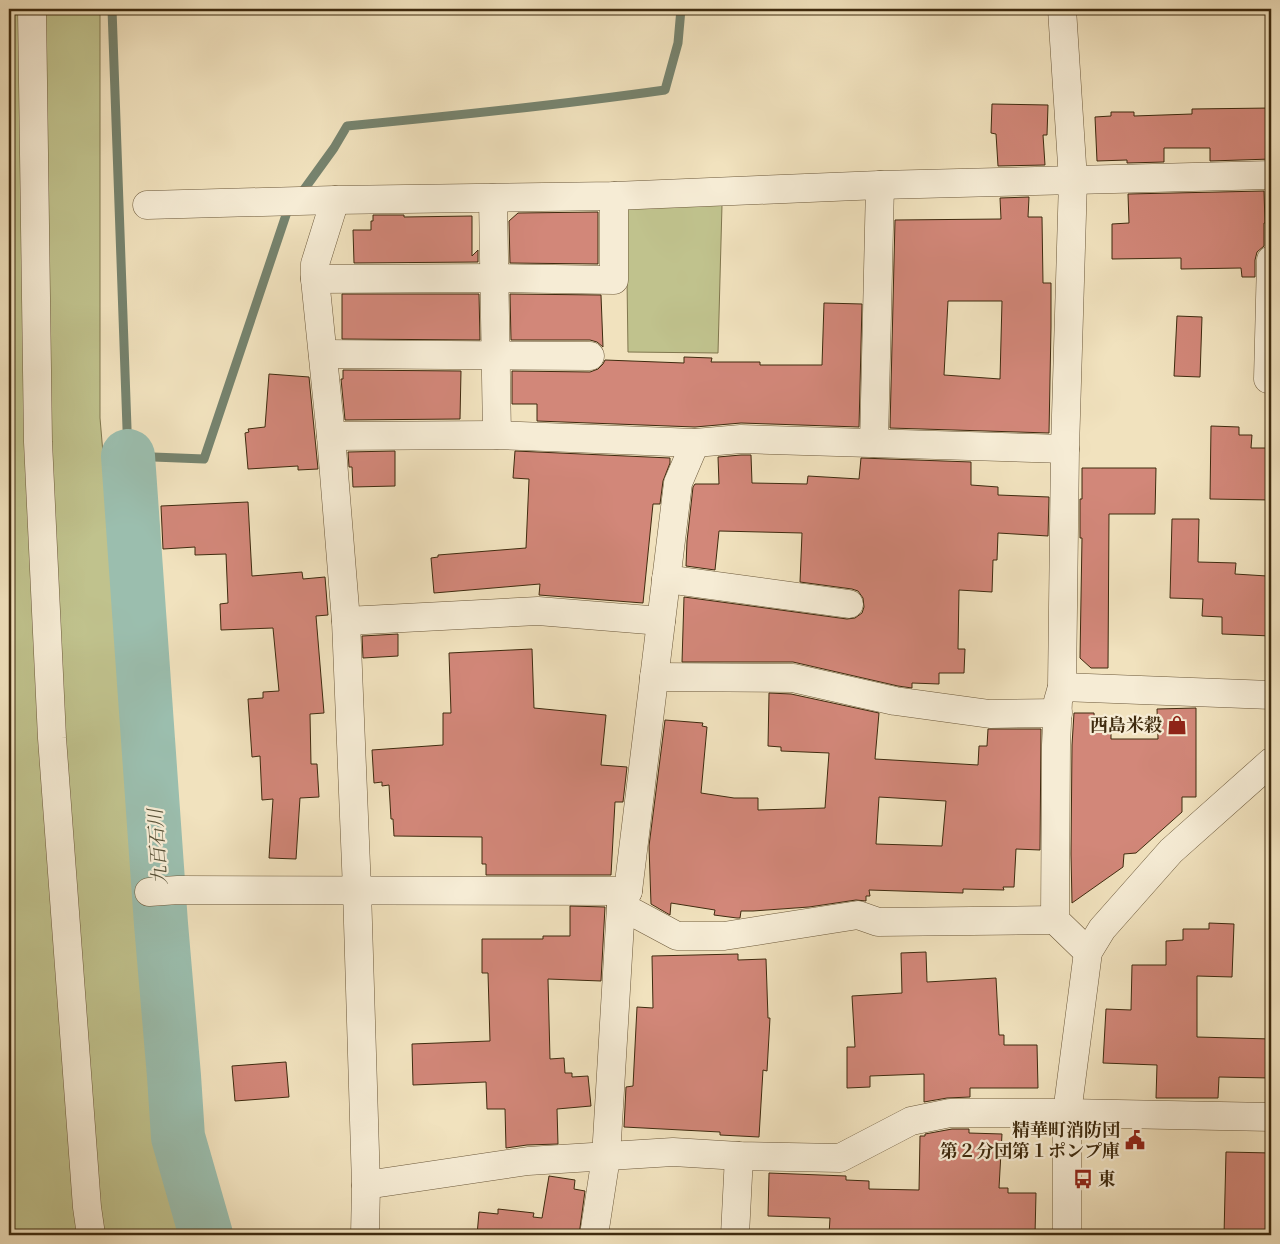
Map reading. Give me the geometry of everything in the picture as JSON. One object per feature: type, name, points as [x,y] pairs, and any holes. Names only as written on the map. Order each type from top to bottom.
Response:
[{"type":"street","points":[[32,9],[38,442],[52,738],[87,1207],[91,1235]]},
{"type":"street","points":[[1055,920],[1056,745],[1060,700],[1073,180],[1062,9]]},
{"type":"street","points":[[147,205],[614,196],[880,185],[1271,175]]},
{"type":"street","points":[[874,443],[880,185]]},
{"type":"street","points":[[315,279],[493,278],[614,280],[614,196]]},
{"type":"street","points":[[493,198],[497,435]]},
{"type":"street","points":[[335,200],[315,264],[315,279],[331,436],[346,621],[357,890],[366,1185],[365,1235]]},
{"type":"street","points":[[1271,260],[1268,379],[1271,379]]},
{"type":"street","points":[[323,354],[590,356]]},
{"type":"street","points":[[331,436],[497,435],[695,443],[741,439],[1065,449]]},
{"type":"street","points":[[594,1235],[606,1157],[624,898],[678,482],[695,443]]},
{"type":"street","points":[[666,579],[848,604]]},
{"type":"street","points":[[346,621],[538,611],[661,621]]},
{"type":"street","points":[[654,676],[793,678],[894,701],[990,714],[1060,700],[1271,695]]},
{"type":"street","points":[[1067,1235],[1068,1113],[1088,952],[1102,929],[1171,851],[1271,762]]},
{"type":"street","points":[[148,892],[178,890],[357,890],[624,898],[677,936],[724,936],[858,915],[878,922],[1055,920],[1088,952]]},
{"type":"street","points":[[366,1185],[528,1162],[673,1152],[739,1156],[840,1158],[911,1121],[950,1114],[1068,1113],[1271,1117]]},
{"type":"street","points":[[735,1235],[739,1156]]},
{"type":"green space","points":[[9,9],[100,9],[100,418],[157,1089],[163,1126],[192,1235],[9,1235]]},
{"type":"green space","points":[[722,205],[718,353],[628,352],[626,206]]},
{"type":"building","points":[[992,104],[1048,105],[1047,135],[1043,135],[1045,165],[998,166],[996,134],[991,133]]},
{"type":"building","points":[[1271,108],[1271,159],[1210,161],[1210,148],[1164,148],[1164,162],[1127,163],[1127,160],[1097,161],[1095,117],[1111,116],[1111,112],[1134,112],[1134,116],[1192,114],[1192,109]]},
{"type":"building","points":[[1264,191],[1264,246],[1257,252],[1255,277],[1242,277],[1241,268],[1181,269],[1181,258],[1112,259],[1112,224],[1129,223],[1128,194]]},
{"type":"building","points":[[1029,197],[1028,217],[1042,217],[1043,283],[1051,283],[1049,433],[890,428],[895,220],[1001,219],[1000,198]],"holes":[[[948,301],[1002,301],[1000,379],[944,375]]]},
{"type":"building","points":[[598,212],[598,264],[510,263],[509,221],[518,213]]},
{"type":"building","points":[[373,215],[404,215],[404,217],[472,216],[472,256],[478,250],[478,262],[354,263],[353,230],[371,230]]},
{"type":"building","points":[[342,294],[479,294],[480,340],[342,339]]},
{"type":"building","points":[[510,294],[601,295],[603,347],[597,342],[590,340],[511,340]]},
{"type":"building","points":[[824,303],[862,304],[859,427],[741,423],[695,427],[537,421],[537,404],[512,404],[512,371],[590,372],[598,369],[605,360],[684,363],[684,357],[712,358],[711,362],[760,362],[760,365],[822,365]]},
{"type":"building","points":[[1177,316],[1202,317],[1200,377],[1174,376]]},
{"type":"building","points":[[343,370],[461,371],[460,419],[345,420],[341,379],[343,379]]},
{"type":"building","points":[[269,374],[309,377],[318,469],[298,470],[298,466],[248,469],[245,433],[249,432],[248,429],[265,427]]},
{"type":"building","points":[[1211,426],[1239,427],[1239,435],[1252,435],[1251,448],[1271,448],[1271,500],[1210,499]]},
{"type":"building","points":[[395,451],[395,486],[353,487],[352,467],[349,467],[348,452]]},
{"type":"building","points":[[515,451],[670,458],[663,481],[660,504],[653,504],[643,603],[539,595],[540,584],[434,593],[431,558],[438,557],[438,555],[526,548],[529,479],[513,478]]},
{"type":"building","points":[[751,455],[752,483],[807,484],[808,476],[859,479],[861,458],[971,462],[971,485],[998,487],[998,495],[1049,497],[1048,536],[998,533],[997,560],[993,560],[992,592],[959,590],[958,649],[965,649],[964,673],[939,673],[939,684],[912,683],[912,688],[898,686],[793,662],[682,662],[684,597],[847,619],[855,618],[862,613],[864,607],[863,598],[858,591],[800,582],[802,533],[719,531],[715,570],[686,566],[693,487],[695,484],[719,484],[718,457]]},
{"type":"building","points":[[1082,468],[1156,468],[1155,514],[1109,514],[1108,668],[1091,668],[1080,658],[1082,538],[1080,538],[1080,499],[1082,499]]},
{"type":"building","points":[[248,502],[252,576],[302,572],[303,579],[325,577],[328,615],[316,616],[324,713],[310,714],[311,764],[317,764],[319,797],[300,798],[296,859],[269,858],[273,799],[262,800],[260,756],[252,757],[248,699],[263,698],[263,692],[279,691],[273,628],[221,630],[220,604],[228,603],[226,554],[195,555],[195,547],[163,549],[161,506]]},
{"type":"building","points":[[1172,519],[1199,519],[1198,562],[1236,563],[1235,574],[1267,576],[1266,613],[1271,614],[1271,636],[1222,634],[1222,617],[1202,616],[1203,599],[1170,598]]},
{"type":"building","points":[[398,634],[398,656],[363,658],[362,636]]},
{"type":"building","points":[[532,649],[534,708],[606,715],[601,765],[627,767],[623,802],[615,802],[611,875],[486,875],[486,864],[482,864],[482,837],[394,836],[389,785],[382,786],[382,782],[374,783],[372,750],[443,745],[443,713],[451,713],[449,653]]},
{"type":"building","points":[[769,693],[791,694],[879,713],[875,759],[978,765],[979,746],[987,746],[988,729],[1041,729],[1040,850],[1016,849],[1014,887],[1003,887],[1004,890],[963,889],[963,893],[869,890],[870,896],[866,896],[866,901],[856,900],[809,907],[741,911],[740,918],[714,915],[715,910],[671,903],[670,915],[651,904],[649,846],[665,720],[703,723],[702,726],[707,727],[701,793],[734,798],[758,798],[758,810],[825,808],[829,753],[781,751],[781,747],[768,746]],"holes":[[[879,797],[946,801],[942,846],[876,844]]]},
{"type":"building","points":[[1196,708],[1196,797],[1182,797],[1182,812],[1136,853],[1124,854],[1123,867],[1072,903],[1072,745],[1074,713],[1094,713],[1095,731],[1111,731],[1111,739],[1158,739],[1157,709]]},
{"type":"building","points":[[570,906],[605,907],[601,981],[548,979],[550,1059],[564,1058],[565,1073],[572,1073],[572,1077],[588,1076],[591,1106],[557,1109],[558,1144],[506,1148],[505,1109],[487,1109],[486,1082],[413,1085],[412,1044],[490,1041],[488,973],[482,973],[482,939],[543,939],[543,936],[570,936]]},
{"type":"building","points":[[1209,923],[1234,924],[1232,977],[1197,976],[1197,1037],[1271,1039],[1271,1078],[1219,1077],[1218,1098],[1156,1098],[1157,1065],[1103,1063],[1106,1009],[1131,1010],[1132,965],[1166,965],[1166,941],[1183,940],[1183,929],[1209,929]]},
{"type":"building","points":[[926,952],[927,982],[996,978],[999,1035],[1004,1035],[1004,1045],[1037,1045],[1038,1088],[970,1088],[970,1097],[924,1102],[924,1074],[870,1076],[870,1087],[847,1088],[847,1047],[855,1047],[852,996],[902,993],[901,953]]},
{"type":"building","points":[[738,954],[738,960],[766,959],[768,1018],[770,1018],[767,1071],[763,1070],[759,1137],[720,1135],[720,1132],[624,1127],[626,1087],[633,1086],[637,1007],[653,1008],[652,956]]},
{"type":"building","points":[[286,1062],[289,1097],[235,1101],[232,1066]]},
{"type":"building","points":[[952,1129],[969,1129],[969,1133],[1002,1134],[999,1188],[1008,1188],[1008,1193],[1036,1193],[1035,1235],[829,1235],[830,1218],[768,1216],[769,1173],[846,1176],[846,1180],[869,1181],[869,1189],[919,1190],[920,1136]]},
{"type":"building","points":[[1226,1152],[1271,1153],[1271,1235],[1224,1235]]},
{"type":"building","points":[[549,1176],[575,1180],[574,1189],[585,1191],[579,1235],[545,1230],[545,1235],[477,1235],[479,1212],[498,1214],[498,1209],[534,1213],[533,1217],[542,1218]]},
{"type":"waterway","points":[[112,9],[128,456],[204,459],[287,212],[292,206]]},
{"type":"waterway","points":[[300,195],[334,148],[347,126],[586,101],[665,90],[678,43],[681,9]]},
{"type":"waterway","name":"九百石川","points":[[128,456],[178,1137],[206,1235]]},
{"type":"place","name":"西島米穀","points":[[1177,725]]},
{"type":"place","name":"精華町消防団 第２分団第１ポンプ庫","points":[[1135,1140]]},
{"type":"place","name":"東","points":[[1083,1179]]}]
